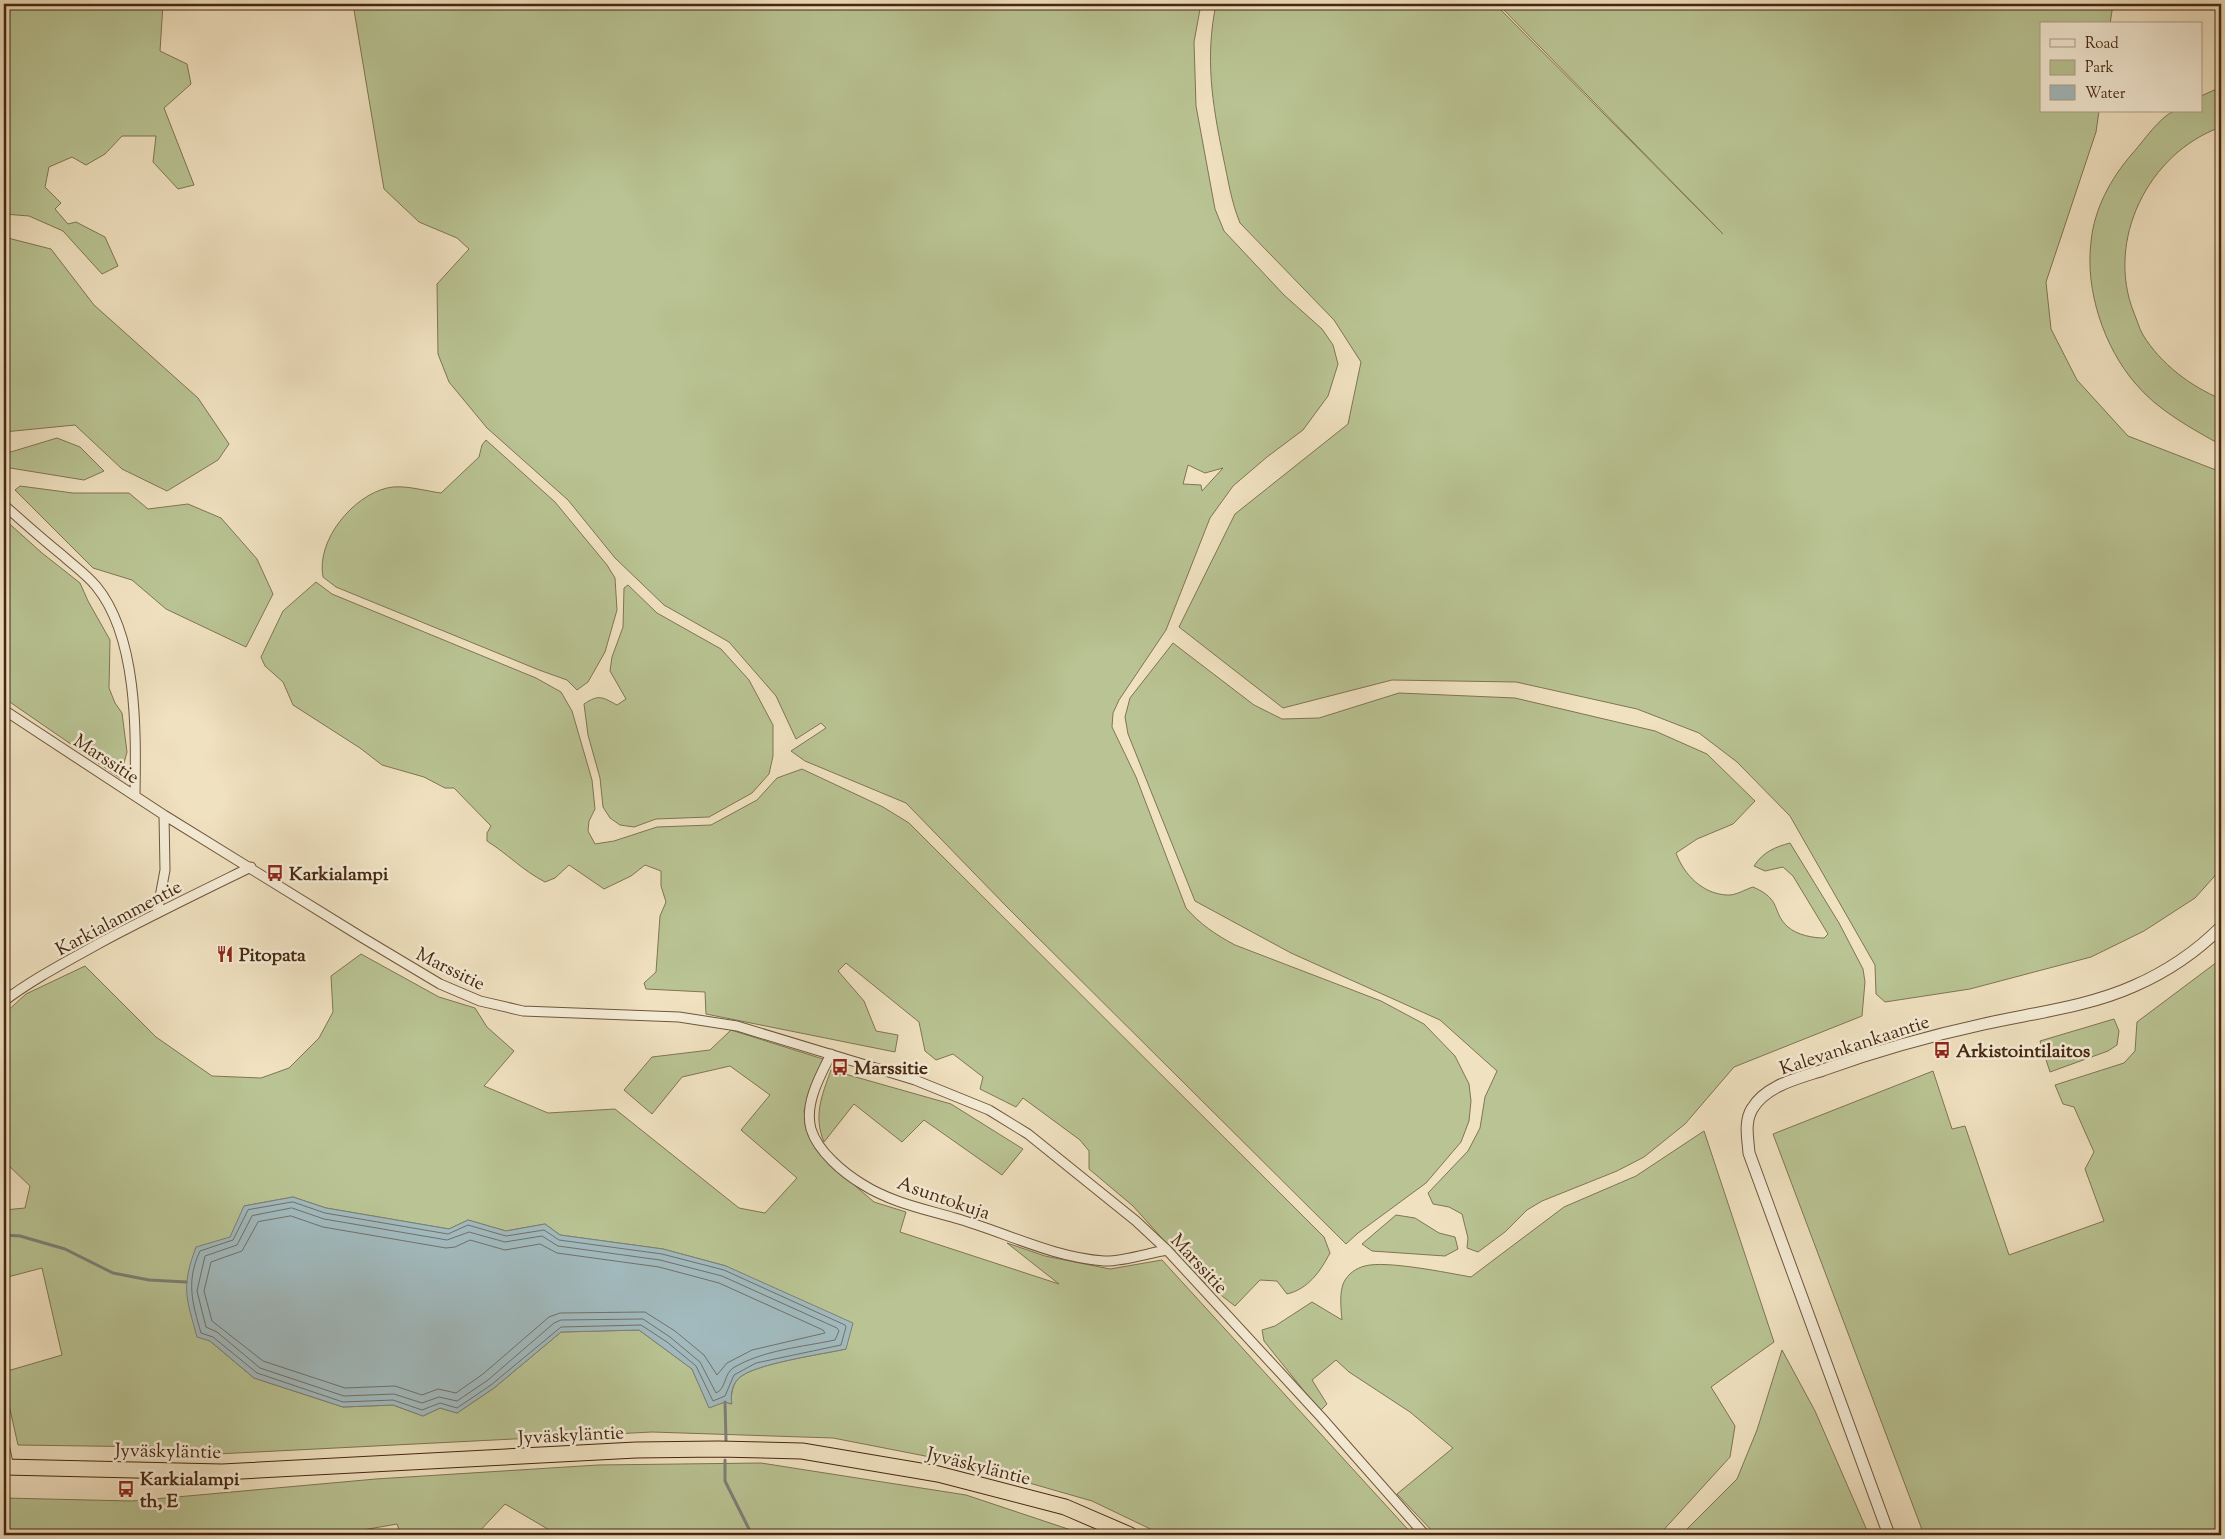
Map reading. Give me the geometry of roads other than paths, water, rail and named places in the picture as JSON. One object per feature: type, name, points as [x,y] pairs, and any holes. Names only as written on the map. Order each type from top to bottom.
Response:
[{"type":"highway","name":"Jyväskyläntie","points":[[6,1467],[222,1472],[636,1450],[802,1451],[938,1474],[1065,1507],[1130,1535]]},
{"type":"street","points":[[4,505],[86,575],[108,604],[122,641],[133,693],[136,732],[136,795]]},
{"type":"street","name":"Marssitie","points":[[4,710],[164,815],[440,984],[480,1002],[523,1012],[679,1017],[737,1026],[915,1080],[989,1110],[1028,1134],[1136,1221],[1167,1250],[1321,1417],[1425,1535]]},
{"type":"street","points":[[157,913],[165,870],[164,815]]},
{"type":"street","name":"Karkialammentie","points":[[4,1001],[26,984],[157,913],[251,867]]},
{"type":"street","name":"Kalevankankaantie","points":[[1889,1535],[1749,1154],[1746,1127],[1752,1109],[1767,1093],[1785,1083],[1860,1057],[1957,1030],[2096,999],[2134,986],[2199,948],[2221,926]]},
{"type":"street","name":"Asuntokuja","points":[[832,1054],[819,1079],[810,1108],[811,1129],[818,1143],[840,1168],[863,1185],[919,1208],[956,1218],[1045,1250],[1105,1261],[1167,1250]]},
{"type":"street","points":[[4,1444],[6,1467]]},
{"type":"water","points":[[293,1197],[326,1208],[449,1229],[468,1220],[506,1231],[545,1224],[560,1235],[663,1249],[726,1266],[853,1323],[846,1349],[772,1364],[745,1374],[734,1384],[731,1394],[732,1404],[725,1402],[709,1408],[692,1369],[639,1330],[561,1332],[494,1388],[457,1413],[440,1408],[423,1416],[393,1405],[343,1407],[254,1378],[210,1341],[197,1337],[190,1312],[187,1283],[196,1247],[230,1237],[244,1206]]},
{"type":"waterway","points":[[4,1235],[20,1236],[65,1249],[113,1273],[149,1280],[186,1282]]},
{"type":"waterway","points":[[725,1402],[726,1441]]},
{"type":"waterway","points":[[725,1460],[725,1481],[752,1535]]},
{"type":"place","name":"Karkialampi","points":[[275,873]]},
{"type":"place","name":"Pitopata","points":[[225,954]]},
{"type":"place","name":"Arkistointilaitos","points":[[1942,1050]]},
{"type":"place","name":"Marssitie","points":[[840,1067]]},
{"type":"place","name":"Karkialampi th, E","points":[[126,1489]]}]
